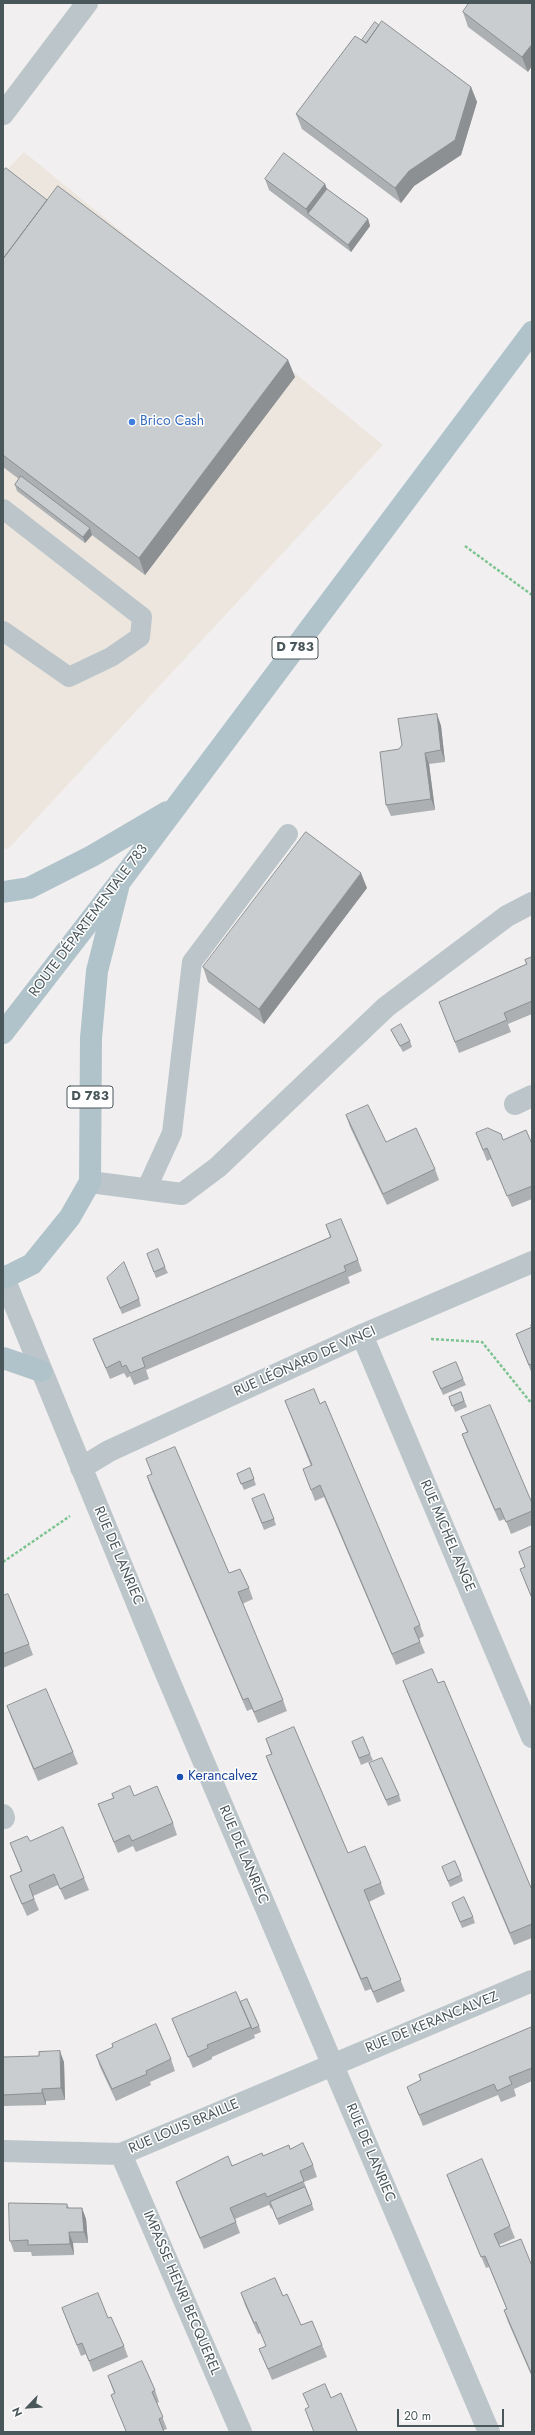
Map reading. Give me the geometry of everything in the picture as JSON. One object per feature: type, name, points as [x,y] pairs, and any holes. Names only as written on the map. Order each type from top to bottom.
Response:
[{"type":"main road","name":"D 783","points":[[175,807],[532,332]]},
{"type":"main road","name":"ROUTE DÉPARTEMENTALE 783","points":[[3,1033],[175,807]]},
{"type":"main road","points":[[3,892],[29,888],[92,856],[175,807]]},
{"type":"main road","name":"D 783","points":[[4,1277],[32,1264],[70,1217],[90,1182],[91,1038],[97,971],[112,919],[119,882]]},
{"type":"main road","points":[[3,1358],[41,1371]]},
{"type":"street","points":[[3,114],[87,3]]},
{"type":"street","points":[[90,1182],[182,1194],[218,1166],[386,1007],[508,916],[532,903]]},
{"type":"street","name":"RUE LÉONARD DE VINCI","points":[[81,1468],[103,1454],[362,1335],[532,1262]]},
{"type":"street","name":"RUE DE LANRIEC","points":[[4,1277],[96,1505],[489,2432]]},
{"type":"street","name":"RUE MICHEL ANGE","points":[[362,1335],[532,1738]]},
{"type":"street","name":"RUE DE KERANCALVEZ","points":[[333,2064],[532,1982]]},
{"type":"street","name":"RUE LOUIS BRAILLE","points":[[3,2151],[121,2154],[333,2064]]},
{"type":"street","name":"IMPASSE HENRI BECQUEREL","points":[[121,2154],[241,2432]]},
{"type":"lane","points":[[3,509],[142,617],[140,637],[111,657],[69,677],[3,631]]},
{"type":"lane","points":[[146,1190],[172,1133],[192,962],[288,834]]},
{"type":"path","points":[[465,546],[532,594]]},
{"type":"path","points":[[430,1339],[482,1342],[532,1404]]},
{"type":"path","points":[[3,1562],[68,1517],[96,1505]]},
{"type":"shaded area","points":[[24,152],[383,445],[9,848],[3,850],[3,174]]},
{"type":"building","points":[[469,3],[532,3],[532,44],[522,57],[463,12]]},
{"type":"building","points":[[382,21],[471,87],[455,140],[409,171],[395,188],[296,114],[355,36],[366,43]]},
{"type":"building","points":[[375,22],[379,25],[366,43],[362,40]]},
{"type":"building","points":[[284,153],[325,184],[306,209],[265,179]]},
{"type":"building","points":[[6,168],[47,200],[3,259],[3,171]]},
{"type":"building","name":"Brico Cash","points":[[58,186],[288,360],[139,558],[3,455],[3,259]]},
{"type":"building","points":[[327,189],[368,219],[348,245],[308,214]]},
{"type":"building","points":[[21,476],[90,528],[83,537],[15,485]]},
{"type":"building","points":[[437,714],[441,750],[425,753],[431,799],[386,805],[380,752],[399,749],[402,745],[398,719]]},
{"type":"building","points":[[306,832],[361,873],[259,1009],[203,967]]},
{"type":"building","points":[[532,957],[532,1001],[504,1013],[507,1020],[455,1042],[439,1002],[527,964],[525,960]]},
{"type":"building","points":[[401,1024],[410,1041],[400,1046],[391,1030]]},
{"type":"building","points":[[368,1105],[386,1142],[416,1128],[435,1169],[383,1194],[346,1115]]},
{"type":"building","points":[[488,1128],[501,1134],[503,1140],[526,1130],[532,1144],[532,1186],[507,1196],[487,1148],[483,1150],[476,1133]]},
{"type":"building","points":[[341,1219],[358,1260],[344,1266],[346,1271],[142,1358],[145,1367],[130,1373],[126,1365],[122,1367],[120,1361],[106,1368],[93,1339],[331,1237],[326,1225]]},
{"type":"building","points":[[158,1249],[165,1267],[154,1272],[147,1254]]},
{"type":"building","points":[[124,1262],[139,1299],[120,1308],[107,1278]]},
{"type":"building","points":[[532,1327],[532,1364],[529,1365],[516,1334]]},
{"type":"building","points":[[456,1362],[463,1379],[441,1389],[433,1372]]},
{"type":"building","points":[[314,1389],[320,1404],[325,1401],[420,1625],[414,1628],[420,1642],[392,1654],[320,1485],[311,1490],[303,1469],[312,1465],[285,1401]]},
{"type":"building","points":[[461,1392],[464,1401],[452,1406],[449,1397]]},
{"type":"building","points":[[490,1405],[532,1503],[532,1511],[506,1522],[500,1508],[495,1510],[462,1434],[468,1432],[461,1417]]},
{"type":"building","points":[[175,1447],[229,1573],[240,1569],[249,1588],[238,1592],[283,1700],[254,1712],[248,1698],[243,1700],[147,1476],[152,1474],[146,1459]]},
{"type":"building","points":[[250,1468],[254,1479],[241,1484],[237,1474]]},
{"type":"building","points":[[264,1494],[274,1519],[262,1523],[252,1499]]},
{"type":"building","points":[[532,1546],[532,1598],[520,1569],[525,1567],[519,1552]]},
{"type":"building","points":[[8,1594],[29,1644],[3,1654],[3,1596]]},
{"type":"building","points":[[432,1669],[438,1683],[444,1681],[532,1890],[532,1924],[510,1933],[403,1681]]},
{"type":"building","points":[[46,1689],[73,1752],[34,1769],[7,1706]]},
{"type":"building","points":[[294,1727],[348,1853],[365,1846],[381,1883],[364,1890],[401,1980],[373,1992],[367,1977],[361,1979],[266,1756],[272,1754],[266,1739]]},
{"type":"building","points":[[363,1737],[370,1754],[359,1758],[352,1742]]},
{"type":"building","points":[[382,1758],[399,1795],[386,1800],[369,1763]]},
{"type":"building","points":[[130,1786],[134,1796],[157,1786],[173,1823],[132,1841],[129,1835],[114,1842],[98,1804],[114,1798],[112,1794]]},
{"type":"building","points":[[63,1827],[84,1878],[60,1889],[54,1874],[29,1885],[34,1899],[22,1904],[10,1876],[22,1871],[10,1843],[27,1836],[30,1841]]},
{"type":"building","points":[[455,1861],[461,1875],[448,1881],[442,1867]]},
{"type":"building","points":[[464,1897],[473,1917],[460,1922],[452,1903]]},
{"type":"building","points":[[236,1992],[251,2027],[207,2045],[208,2048],[188,2057],[172,2019]]},
{"type":"building","points":[[247,1999],[259,2026],[252,2029],[240,2002]]},
{"type":"building","points":[[156,2024],[171,2059],[146,2071],[147,2074],[112,2089],[96,2055],[113,2047],[112,2044]]},
{"type":"building","points":[[532,2027],[532,2068],[509,2077],[512,2084],[497,2091],[494,2084],[419,2115],[407,2087],[421,2080],[419,2075]]},
{"type":"building","points":[[60,2051],[61,2088],[42,2089],[42,2093],[3,2095],[3,2057],[39,2056],[39,2052]]},
{"type":"building","points":[[303,2143],[313,2165],[300,2171],[304,2181],[267,2197],[265,2193],[230,2208],[236,2222],[200,2238],[176,2182],[228,2156],[232,2166],[262,2153],[263,2156],[289,2145],[290,2149]]},
{"type":"building","points":[[482,2159],[510,2226],[494,2234],[500,2247],[521,2239],[532,2266],[532,2375],[504,2310],[507,2309],[485,2256],[481,2257],[447,2175]]},
{"type":"building","points":[[305,2187],[312,2204],[277,2219],[270,2202]]},
{"type":"building","points":[[9,2203],[67,2204],[67,2208],[82,2208],[84,2232],[69,2232],[70,2244],[28,2245],[28,2240],[10,2241]]},
{"type":"building","points":[[275,2278],[283,2296],[287,2294],[301,2325],[312,2321],[322,2345],[268,2369],[259,2349],[266,2346],[241,2293]]},
{"type":"building","points":[[98,2293],[108,2318],[111,2317],[124,2346],[89,2361],[82,2343],[77,2345],[62,2308]]},
{"type":"building","points":[[142,2361],[155,2390],[152,2392],[163,2417],[159,2419],[164,2432],[124,2432],[126,2431],[111,2395],[115,2393],[108,2376]]},
{"type":"building","points":[[325,2384],[331,2398],[341,2393],[357,2431],[314,2432],[305,2409],[309,2407],[303,2394]]},
{"type":"place","name":"Brico Cash","points":[[132,422]]},
{"type":"place","name":"Kerancalvez","points":[[180,1777]]}]
